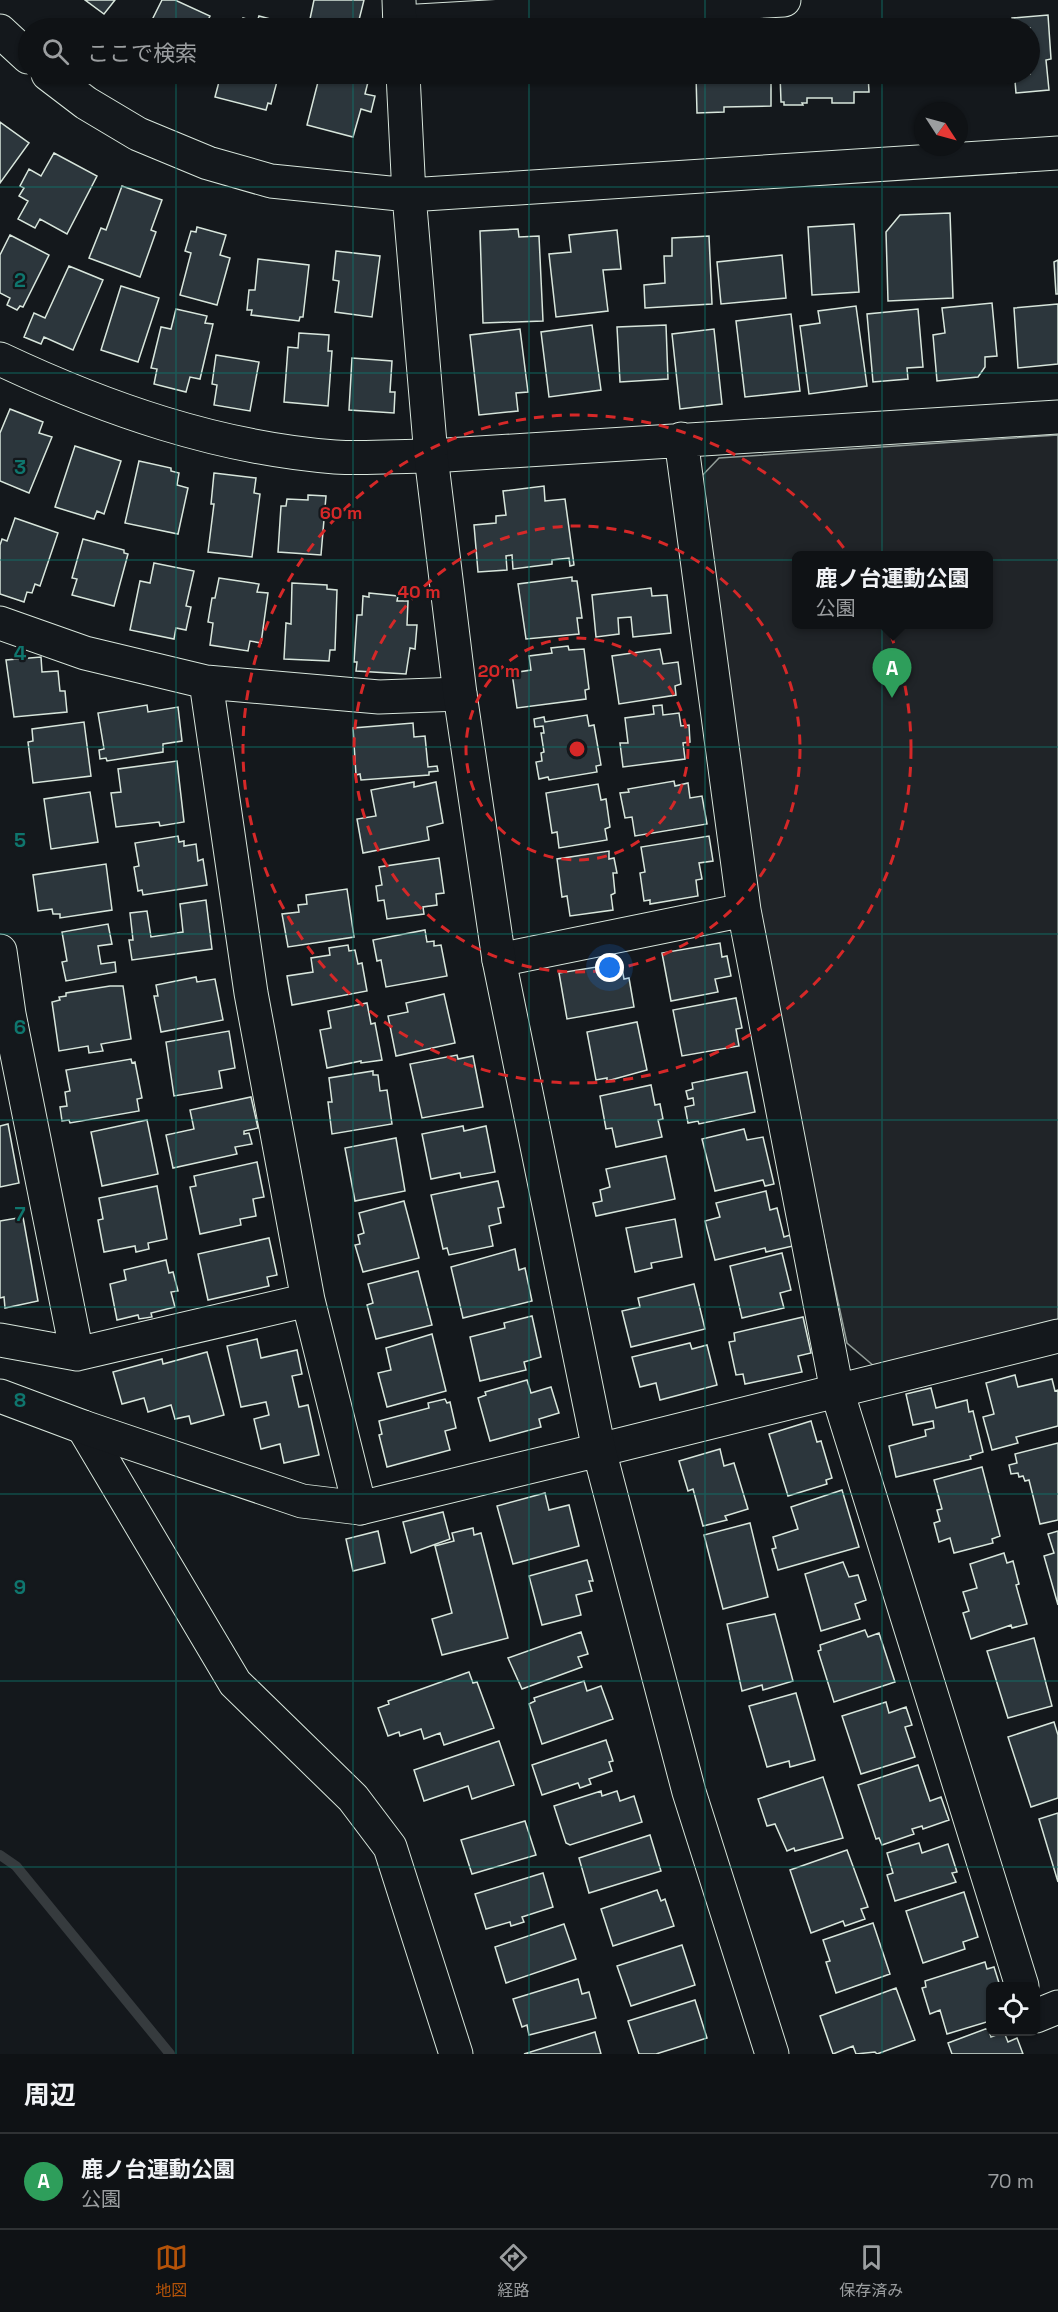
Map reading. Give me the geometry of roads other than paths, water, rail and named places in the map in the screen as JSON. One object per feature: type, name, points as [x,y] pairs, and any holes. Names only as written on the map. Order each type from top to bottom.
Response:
[{"type":"street","points":[[400,17],[652,4],[784,0]]},
{"type":"street","points":[[0,31],[18,48]]},
{"type":"street","points":[[61,84],[86,103],[138,134],[208,163],[271,181],[409,195],[1058,153]]},
{"type":"street","points":[[403,84],[409,195],[431,456],[460,694],[499,960],[599,1450],[689,1792],[772,2054]]},
{"type":"street","points":[[0,359],[59,387],[132,415],[240,442],[335,457],[431,456],[1058,417]]},
{"type":"street","points":[[681,439],[744,910],[837,1391],[1021,1982]]},
{"type":"street","points":[[0,623],[85,653],[206,682],[379,697],[460,694]]},
{"type":"street","points":[[206,682],[251,993],[308,1300],[360,1508]]},
{"type":"street","points":[[499,960],[744,910]]},
{"type":"street","points":[[0,951],[12,1026],[77,1354]]},
{"type":"street","points":[[0,1340],[77,1354],[308,1300]]},
{"type":"street","points":[[0,1396],[302,1501],[360,1508],[1058,1336]]},
{"type":"street","points":[[84,1427],[235,1683],[352,1798],[390,1847],[456,2054]]},
{"type":"street","points":[[1040,2014],[1058,2007]]},
{"type":"waterway","points":[[0,1855],[16,1866],[170,2054]]},
{"type":"place","name":"鹿ノ台運動公園","points":[[892,698]]}]
